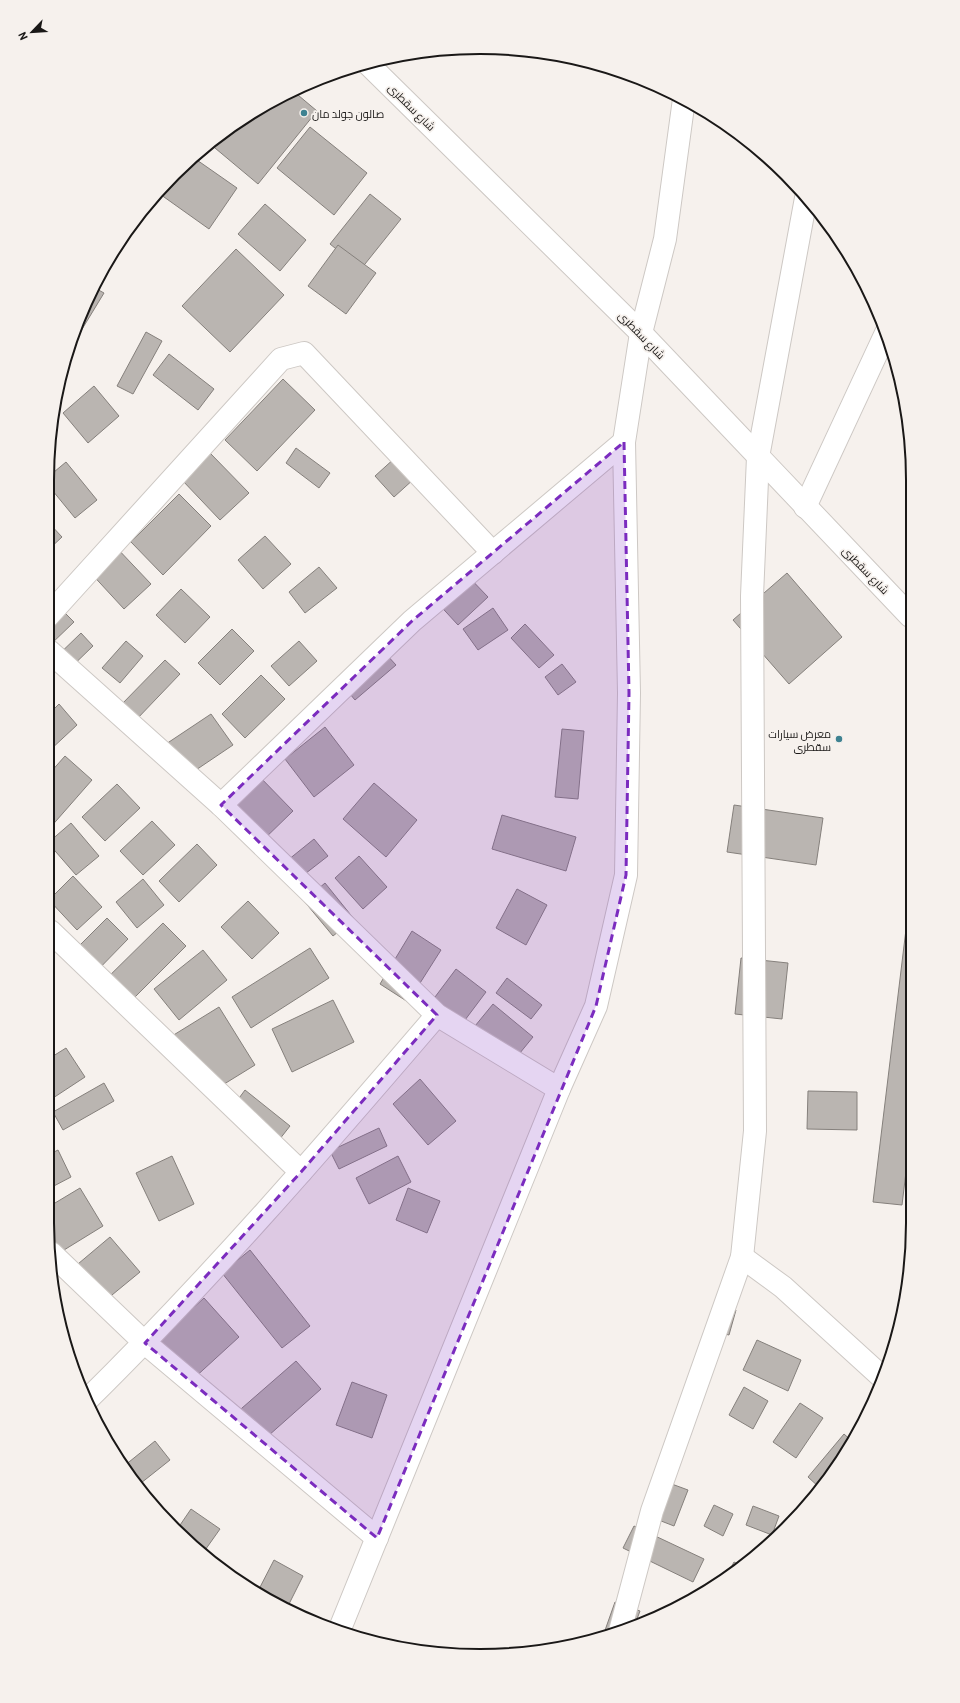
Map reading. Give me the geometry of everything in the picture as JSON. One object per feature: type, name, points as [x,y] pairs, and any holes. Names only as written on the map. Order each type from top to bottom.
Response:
[{"type":"street","name":"شارع سقطرى","points":[[372,68],[641,334],[906,612]]},
{"type":"street","points":[[342,1626],[559,1089],[596,1006],[626,875],[629,693],[624,442],[641,334],[665,239],[683,106]]},
{"type":"street","points":[[622,1624],[652,1510],[742,1256],[755,1131],[752,596],[758,457],[805,205]]},
{"type":"street","points":[[805,507],[882,342]]},
{"type":"street","points":[[54,609],[281,359],[304,353],[493,553]]},
{"type":"street","points":[[221,805],[412,621],[624,442]]},
{"type":"street","points":[[54,655],[221,805],[437,1015],[559,1089]]},
{"type":"street","points":[[54,935],[302,1172]]},
{"type":"street","points":[[91,1396],[145,1343],[302,1172],[437,1015]]},
{"type":"street","points":[[742,1256],[783,1287],[878,1374]]},
{"type":"street","points":[[56,1257],[145,1343],[377,1538]]},
{"type":"highlighted area","points":[[624,442],[629,693],[626,875],[596,1006],[377,1538],[145,1343],[301,1172],[437,1015],[221,805],[412,621]]},
{"type":"building","points":[[298,95],[317,111],[258,184],[214,147],[243,126],[267,111]]},
{"type":"building","points":[[310,127],[367,173],[334,215],[277,168]]},
{"type":"building","points":[[198,161],[237,188],[209,229],[163,196]]},
{"type":"building","points":[[370,194],[401,219],[361,269],[330,244]]},
{"type":"building","points":[[265,204],[306,240],[280,271],[238,234]]},
{"type":"building","points":[[338,245],[376,273],[346,314],[308,286]]},
{"type":"building","points":[[236,249],[284,295],[230,352],[182,306]]},
{"type":"building","points":[[99,290],[104,293],[81,330]]},
{"type":"building","points":[[146,332],[162,341],[133,394],[117,386]]},
{"type":"building","points":[[169,354],[214,389],[198,410],[153,375]]},
{"type":"building","points":[[283,379],[315,410],[257,471],[225,440]]},
{"type":"building","points":[[94,386],[119,416],[88,443],[63,413]]},
{"type":"building","points":[[296,448],[330,473],[319,488],[286,463]]},
{"type":"building","points":[[210,453],[249,493],[220,520],[182,480]]},
{"type":"building","points":[[396,457],[415,478],[394,497],[375,476]]},
{"type":"building","points":[[66,462],[97,500],[75,518],[54,492],[54,472]]},
{"type":"building","points":[[179,494],[211,526],[163,575],[131,542]]},
{"type":"building","points":[[54,528],[62,537],[54,544]]},
{"type":"building","points":[[265,536],[291,564],[263,589],[238,560]]},
{"type":"building","points":[[114,545],[151,584],[124,609],[88,570]]},
{"type":"building","points":[[319,567],[337,588],[305,613],[289,592]]},
{"type":"building","points":[[464,572],[488,597],[458,625],[434,599]]},
{"type":"building","points":[[787,573],[842,637],[789,684],[733,620]]},
{"type":"building","points":[[181,589],[210,617],[185,643],[156,615]]},
{"type":"building","points":[[493,608],[508,630],[478,650],[463,629]]},
{"type":"building","points":[[63,611],[74,622],[54,641],[54,620]]},
{"type":"building","points":[[525,624],[554,655],[539,668],[511,638]]},
{"type":"building","points":[[232,629],[254,651],[220,685],[198,663]]},
{"type":"building","points":[[81,633],[93,646],[62,676],[54,667],[54,659]]},
{"type":"building","points":[[126,641],[143,656],[120,683],[102,668]]},
{"type":"building","points":[[299,641],[317,661],[289,686],[271,666]]},
{"type":"building","points":[[385,653],[396,665],[355,700],[345,688]]},
{"type":"building","points":[[165,660],[180,674],[135,721],[120,706]]},
{"type":"building","points":[[562,664],[576,682],[558,695],[545,677]]},
{"type":"building","points":[[261,675],[285,699],[245,738],[222,714]]},
{"type":"building","points":[[59,704],[77,725],[54,746],[54,709]]},
{"type":"building","points":[[211,714],[233,745],[187,776],[166,744]]},
{"type":"building","points":[[325,727],[354,765],[314,797],[285,759]]},
{"type":"building","points":[[562,729],[584,731],[578,799],[555,797]]},
{"type":"building","points":[[65,756],[92,780],[54,823],[54,768]]},
{"type":"building","points":[[256,773],[293,811],[259,844],[222,806]]},
{"type":"building","points":[[374,783],[417,820],[386,857],[343,819]]},
{"type":"building","points":[[117,784],[140,808],[105,841],[82,817]]},
{"type":"building","points":[[734,805],[823,818],[816,865],[727,852]]},
{"type":"building","points":[[502,815],[576,837],[566,871],[492,849]]},
{"type":"building","points":[[152,821],[175,845],[143,875],[120,851]]},
{"type":"building","points":[[71,823],[99,856],[76,875],[54,850],[54,838]]},
{"type":"building","points":[[314,839],[328,856],[301,877],[288,860]]},
{"type":"building","points":[[197,844],[217,865],[179,902],[159,881]]},
{"type":"building","points":[[359,856],[387,887],[363,909],[335,878]]},
{"type":"building","points":[[73,876],[102,907],[77,930],[54,905],[54,895]]},
{"type":"building","points":[[143,879],[164,905],[137,928],[116,902]]},
{"type":"building","points":[[325,883],[354,919],[333,936],[304,901]]},
{"type":"building","points":[[517,889],[547,905],[526,945],[496,928]]},
{"type":"building","points":[[248,901],[279,933],[252,959],[221,927]]},
{"type":"building","points":[[107,918],[128,939],[87,981],[65,960]]},
{"type":"building","points":[[163,923],[186,946],[121,1011],[98,987]]},
{"type":"building","points":[[906,929],[906,1172],[902,1205],[873,1202]]},
{"type":"building","points":[[412,931],[441,950],[408,1002],[380,984]]},
{"type":"building","points":[[310,948],[329,978],[251,1028],[232,997]]},
{"type":"building","points":[[203,950],[227,980],[179,1020],[154,989]]},
{"type":"building","points":[[741,958],[788,963],[782,1019],[735,1014]]},
{"type":"building","points":[[456,969],[486,992],[462,1024],[432,1001]]},
{"type":"building","points":[[507,978],[542,1005],[531,1019],[496,993]]},
{"type":"building","points":[[333,1000],[354,1042],[292,1072],[272,1029]]},
{"type":"building","points":[[493,1004],[533,1037],[515,1059],[475,1026]]},
{"type":"building","points":[[219,1007],[255,1065],[208,1094],[172,1036]]},
{"type":"building","points":[[66,1048],[85,1077],[54,1097],[54,1056]]},
{"type":"building","points":[[420,1079],[456,1121],[428,1145],[393,1104]]},
{"type":"building","points":[[104,1083],[114,1101],[63,1130],[54,1111]]},
{"type":"building","points":[[245,1090],[290,1126],[279,1140],[234,1105]]},
{"type":"building","points":[[808,1091],[857,1092],[857,1130],[807,1129]]},
{"type":"building","points":[[379,1128],[387,1146],[339,1169],[330,1151]]},
{"type":"building","points":[[58,1150],[71,1177],[54,1186],[54,1152]]},
{"type":"building","points":[[172,1156],[194,1204],[159,1221],[136,1173]]},
{"type":"building","points":[[398,1156],[411,1182],[369,1204],[356,1178]]},
{"type":"building","points":[[80,1188],[103,1226],[55,1255],[54,1204]]},
{"type":"building","points":[[408,1188],[440,1201],[427,1233],[396,1220]]},
{"type":"building","points":[[110,1237],[140,1272],[101,1304],[72,1269]]},
{"type":"building","points":[[250,1250],[310,1326],[282,1348],[222,1273]]},
{"type":"building","points":[[204,1298],[239,1337],[192,1380],[156,1341]]},
{"type":"building","points":[[728,1307],[736,1310],[729,1335],[721,1333]]},
{"type":"building","points":[[757,1340],[801,1360],[788,1391],[743,1370]]},
{"type":"building","points":[[296,1361],[321,1389],[259,1444],[234,1415]]},
{"type":"building","points":[[352,1382],[387,1395],[372,1438],[336,1425]]},
{"type":"building","points":[[744,1387],[768,1401],[753,1429],[729,1415]]},
{"type":"building","points":[[800,1403],[823,1418],[796,1458],[773,1442]]},
{"type":"building","points":[[844,1434],[848,1438],[816,1484],[808,1477]]},
{"type":"building","points":[[155,1441],[170,1460],[142,1482],[128,1463]]},
{"type":"building","points":[[669,1483],[688,1490],[674,1526],[656,1519]]},
{"type":"building","points":[[714,1505],[733,1514],[723,1536],[704,1526]]},
{"type":"building","points":[[753,1506],[779,1516],[773,1531],[770,1534],[746,1525]]},
{"type":"building","points":[[191,1509],[220,1529],[206,1549],[180,1525]]},
{"type":"building","points":[[634,1526],[704,1559],[693,1582],[623,1548]]},
{"type":"building","points":[[274,1560],[303,1576],[289,1604],[260,1588]]},
{"type":"building","points":[[615,1602],[640,1611],[637,1619],[605,1629]]},
{"type":"place","name":"صالون جولد مان","points":[[304,113]]},
{"type":"place","name":"معرض سيارات سقطرى","points":[[839,739]]}]
